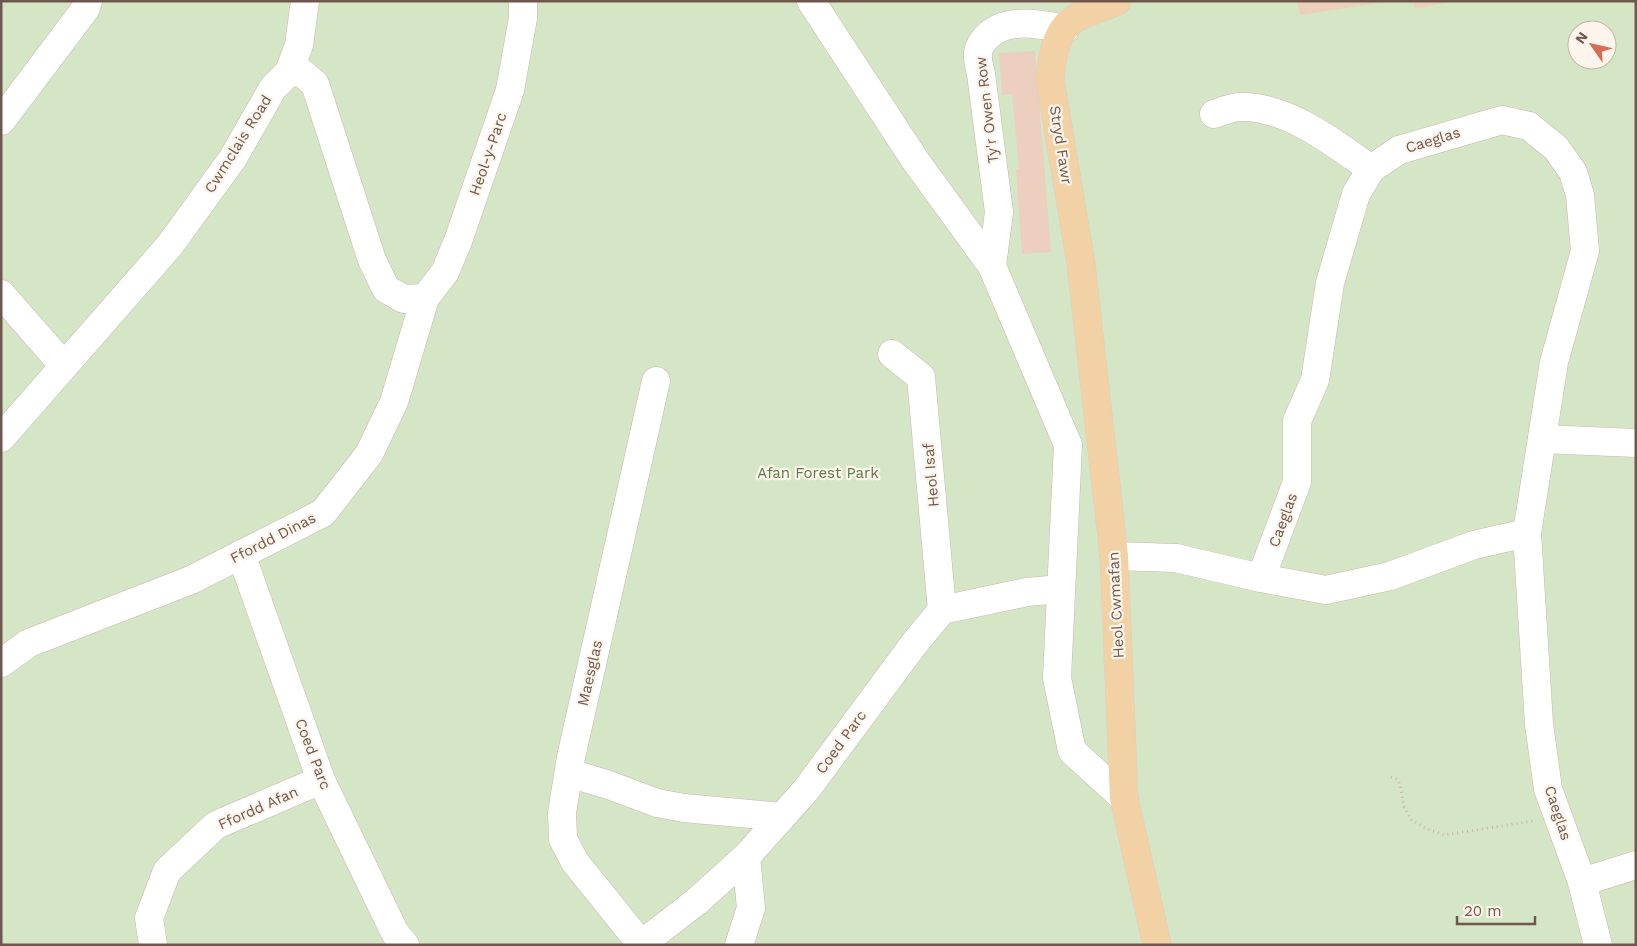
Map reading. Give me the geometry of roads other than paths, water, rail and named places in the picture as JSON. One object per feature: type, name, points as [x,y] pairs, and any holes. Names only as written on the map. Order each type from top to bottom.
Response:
[{"type":"main road","points":[[1065,29],[1075,18],[1116,1]]},
{"type":"main road","name":"Stryd Fawr","points":[[1065,29],[1057,42],[1050,80],[1081,264]]},
{"type":"main road","name":"Heol Cwmafan","points":[[1081,264],[1114,556],[1124,798],[1157,945]]},
{"type":"street","points":[[305,1],[299,45],[289,72],[302,73],[315,84],[372,260],[386,289],[404,299],[424,298]]},
{"type":"street","name":"Heol-y-Parc","points":[[424,298],[445,272],[458,241],[510,90],[523,18],[523,1]]},
{"type":"street","points":[[811,1],[915,160],[992,266],[1068,445],[1057,678],[1072,751],[1124,798]]},
{"type":"street","points":[[1,121],[87,5]]},
{"type":"street","name":"Ty'r Owen Row","points":[[992,266],[999,212],[978,57],[980,45],[989,34],[1000,26],[1033,23],[1065,29]]},
{"type":"street","name":"Cwmclais Road","points":[[1,438],[170,245],[233,158],[272,88],[289,72]]},
{"type":"street","points":[[1214,114],[1238,106],[1266,108],[1294,120],[1330,140],[1371,169]]},
{"type":"street","name":"Caeglas","points":[[1261,578],[1297,482],[1297,421],[1315,380],[1330,283],[1356,194],[1371,169],[1399,150],[1502,120],[1529,126],[1556,148],[1573,172],[1580,195],[1585,251],[1554,362],[1527,533],[1539,724],[1548,789],[1582,882],[1598,945]]},
{"type":"street","points":[[1,294],[64,366]]},
{"type":"street","name":"Ffordd Dinas","points":[[1,663],[29,643],[192,580],[323,513],[369,454],[394,402],[424,298]]},
{"type":"street","name":"Heol Isaf","points":[[892,354],[921,377],[942,610]]},
{"type":"street","name":"Maesglas","points":[[641,944],[575,862],[563,839],[562,813],[569,773],[656,381]]},
{"type":"street","points":[[1542,439],[1636,443]]},
{"type":"street","points":[[1114,556],[1176,558],[1261,578],[1326,590],[1390,576],[1474,545],[1527,533]]},
{"type":"street","name":"Coed Parc","points":[[241,554],[321,780],[395,933],[405,945]]},
{"type":"street","points":[[942,610],[1028,592],[1061,589]]},
{"type":"street","name":"Coed Parc","points":[[641,944],[696,902],[746,857],[806,790],[914,644],[942,610]]},
{"type":"street","points":[[569,773],[658,803],[684,808],[772,816],[779,820]]},
{"type":"street","name":"Ffordd Afan","points":[[153,945],[149,918],[167,871],[216,825],[321,780]]},
{"type":"street","points":[[739,945],[751,908],[746,857]]},
{"type":"street","points":[[1582,882],[1636,865]]},
{"type":"park label","name":"Afan Forest Park","points":[[818,473]]}]
